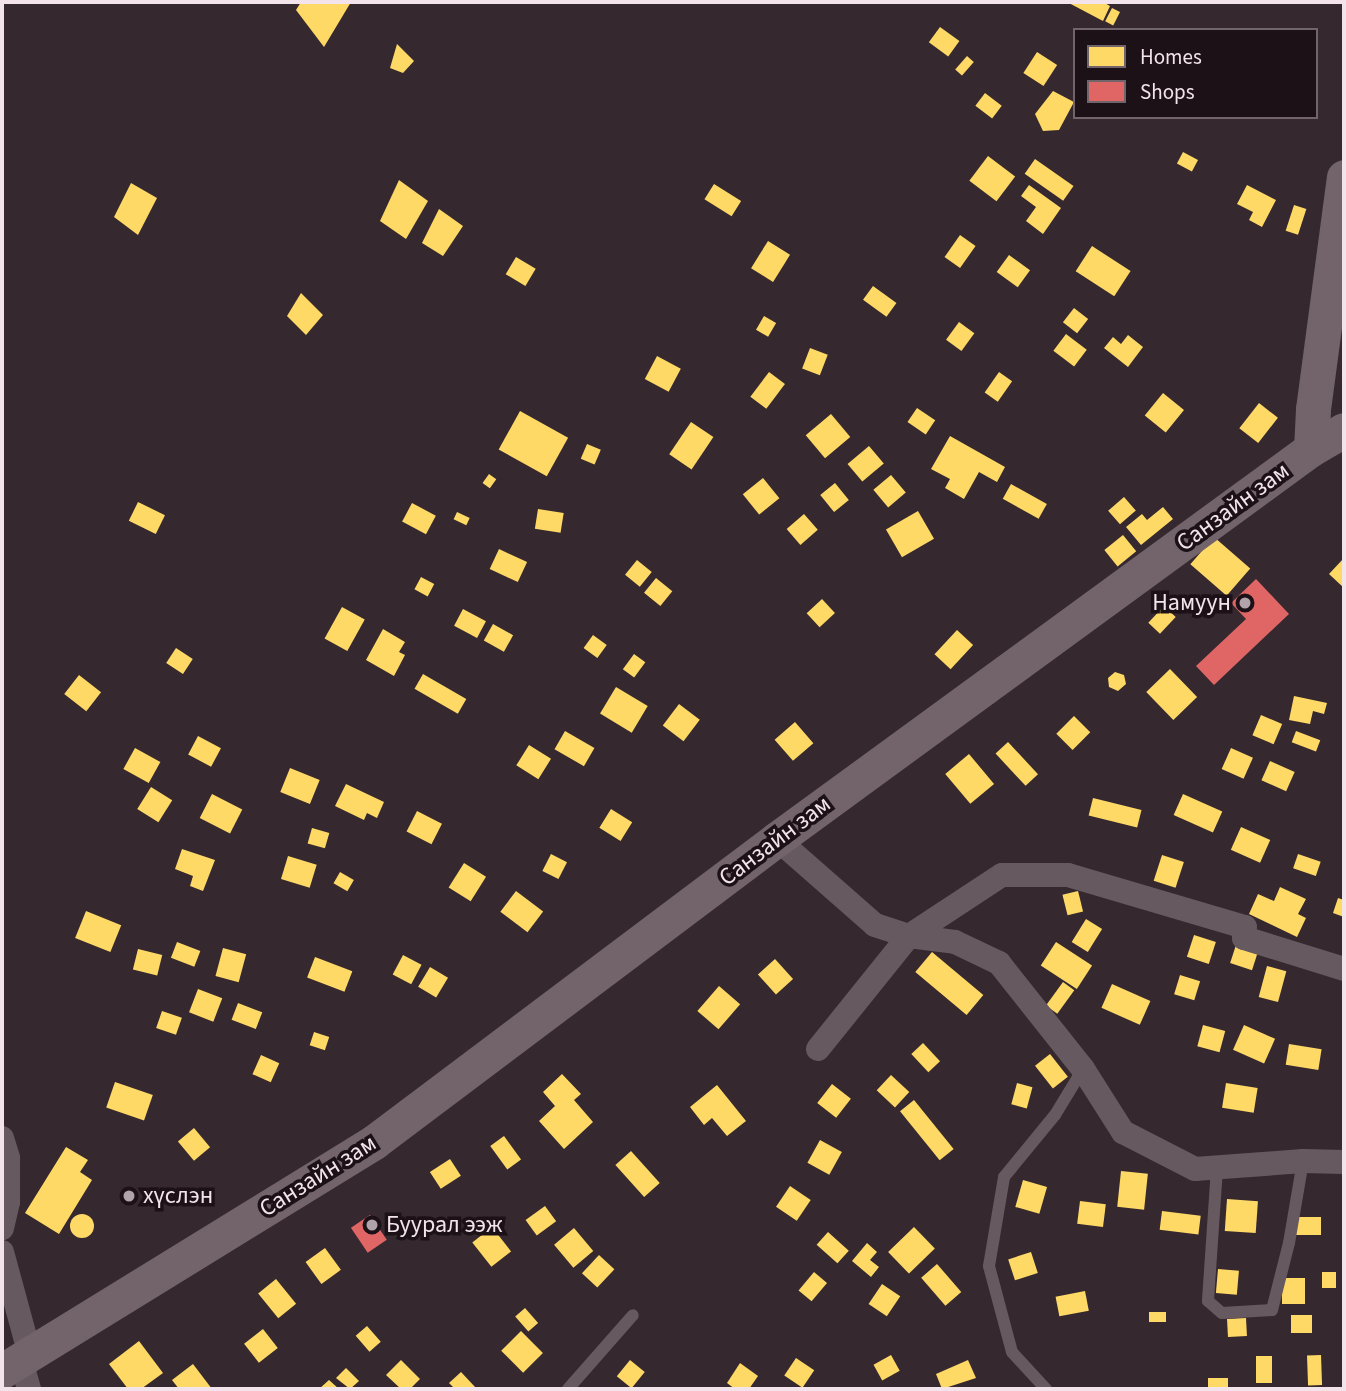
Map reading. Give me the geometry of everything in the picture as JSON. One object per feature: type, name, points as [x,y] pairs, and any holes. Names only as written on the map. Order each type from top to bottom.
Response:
[{"type":"main road","name":"Санзайн зам","points":[[21,1369],[374,1142],[777,839],[1311,449],[1313,410],[1344,177]]},
{"type":"main road","points":[[1311,449],[1344,430]]},
{"type":"street","points":[[777,839],[875,925],[909,936],[955,942],[999,963],[1083,1069],[1124,1132],[1195,1169],[1303,1161],[1344,1162]]},
{"type":"street","points":[[818,1049],[909,936],[1002,875],[1068,875],[1245,927],[1244,938],[1344,969]]},
{"type":"street","points":[[2,1138],[8,1158],[8,1202],[2,1228]]},
{"type":"street","points":[[2,1252],[21,1369]]},
{"type":"lane","points":[[1046,1389],[1012,1352],[989,1266],[1004,1177],[1055,1115],[1083,1069]]},
{"type":"lane","points":[[1217,1168],[1208,1301],[1222,1313],[1272,1310],[1289,1243],[1303,1161]]},
{"type":"lane","points":[[568,1389],[633,1315]]},
{"type":"building: Homes","points":[[301,2],[351,2],[324,47],[296,10]]},
{"type":"building: Homes","points":[[1067,2],[1103,2],[1110,6],[1103,21]]},
{"type":"building: Homes","points":[[1112,8],[1120,12],[1113,25],[1105,21]]},
{"type":"building: Homes","points":[[940,27],[959,41],[948,56],[929,42]]},
{"type":"building: Homes","points":[[397,44],[414,61],[403,73],[390,68]]},
{"type":"building: Homes","points":[[1037,52],[1057,65],[1044,86],[1023,73]]},
{"type":"building: Homes","points":[[967,56],[974,62],[962,75],[955,70]]},
{"type":"building: Homes","points":[[1053,91],[1073,101],[1059,130],[1043,131],[1035,114]]},
{"type":"building: Homes","points":[[985,93],[1002,106],[992,118],[975,106]]},
{"type":"building: Homes","points":[[1183,152],[1198,160],[1192,171],[1177,163]]},
{"type":"building: Homes","points":[[988,156],[1015,176],[996,201],[969,181]]},
{"type":"building: Homes","points":[[1035,159],[1074,186],[1063,201],[1025,174]]},
{"type":"building: Homes","points":[[399,180],[428,201],[406,239],[380,221]]},
{"type":"building: Homes","points":[[131,183],[157,198],[138,235],[114,217]]},
{"type":"building: Homes","points":[[714,184],[741,201],[732,216],[704,199]]},
{"type":"building: Homes","points":[[1029,185],[1061,208],[1043,234],[1026,221],[1036,207],[1021,196]]},
{"type":"building: Homes","points":[[1247,185],[1276,200],[1262,227],[1249,220],[1253,212],[1237,204]]},
{"type":"building: Homes","points":[[1294,205],[1306,209],[1298,235],[1286,231]]},
{"type":"building: Homes","points":[[439,209],[463,226],[443,256],[422,243]]},
{"type":"building: Homes","points":[[960,235],[976,246],[960,268],[945,257]]},
{"type":"building: Homes","points":[[768,241],[790,255],[773,282],[751,268]]},
{"type":"building: Homes","points":[[1092,246],[1131,271],[1114,296],[1076,271]]},
{"type":"building: Homes","points":[[1009,255],[1030,270],[1018,287],[997,272]]},
{"type":"building: Homes","points":[[516,257],[536,269],[525,286],[506,274]]},
{"type":"building: Homes","points":[[873,286],[896,303],[886,317],[863,300]]},
{"type":"building: Homes","points":[[301,293],[323,315],[306,335],[287,316]]},
{"type":"building: Homes","points":[[1074,308],[1088,319],[1077,333],[1063,322]]},
{"type":"building: Homes","points":[[764,316],[776,323],[768,337],[756,330]]},
{"type":"building: Homes","points":[[959,322],[974,333],[961,351],[946,340]]},
{"type":"building: Homes","points":[[1066,334],[1087,350],[1074,366],[1053,351]]},
{"type":"building: Homes","points":[[1128,335],[1143,347],[1128,367],[1104,348],[1113,337],[1121,344]]},
{"type":"building: Homes","points":[[810,348],[828,355],[820,375],[802,369]]},
{"type":"building: Homes","points":[[657,356],[681,369],[669,392],[645,379]]},
{"type":"building: Homes","points":[[769,372],[785,384],[766,409],[750,397]]},
{"type":"building: Homes","points":[[999,372],[1012,381],[998,402],[985,392]]},
{"type":"building: Homes","points":[[1163,393],[1184,410],[1166,433],[1145,416]]},
{"type":"building: Homes","points":[[1259,403],[1278,418],[1258,443],[1239,428]]},
{"type":"building: Homes","points":[[917,408],[935,420],[926,434],[907,422]]},
{"type":"building: Homes","points":[[520,411],[568,438],[547,476],[499,449]]},
{"type":"building: Homes","points":[[831,414],[850,437],[825,458],[806,435]]},
{"type":"building: Homes","points":[[691,422],[713,437],[692,469],[669,454]]},
{"type":"building: Homes","points":[[950,436],[1005,467],[997,482],[979,472],[964,499],[945,488],[950,479],[931,469]]},
{"type":"building: Homes","points":[[587,444],[601,450],[595,465],[581,459]]},
{"type":"building: Homes","points":[[869,446],[884,464],[862,482],[848,464]]},
{"type":"building: Homes","points":[[489,474],[496,479],[490,488],[483,483]]},
{"type":"building: Homes","points":[[891,475],[906,493],[888,507],[873,490]]},
{"type":"building: Homes","points":[[763,478],[779,498],[759,515],[743,494]]},
{"type":"building: Homes","points":[[835,483],[849,500],[834,512],[820,495]]},
{"type":"building: Homes","points":[[1011,484],[1047,504],[1039,519],[1003,499]]},
{"type":"building: Homes","points":[[1124,497],[1136,511],[1120,524],[1108,511]]},
{"type":"building: Homes","points":[[138,502],[165,515],[156,534],[129,521]]},
{"type":"building: Homes","points":[[412,503],[436,516],[426,534],[402,522]]},
{"type":"building: Homes","points":[[1163,507],[1173,519],[1141,545],[1126,527],[1142,514],[1147,520]]},
{"type":"building: Homes","points":[[538,509],[564,513],[561,533],[535,529]]},
{"type":"building: Homes","points":[[918,511],[934,539],[902,557],[886,530]]},
{"type":"building: Homes","points":[[457,512],[470,518],[466,525],[454,519]]},
{"type":"building: Homes","points":[[804,514],[818,530],[800,545],[787,529]]},
{"type":"building: Homes","points":[[1123,535],[1136,551],[1118,566],[1104,550]]},
{"type":"building: Homes","points":[[1214,537],[1250,568],[1227,596],[1190,564]]},
{"type":"building: Homes","points":[[499,549],[527,562],[518,582],[490,569]]},
{"type":"building: Homes","points":[[1344,558],[1344,588],[1329,574]]},
{"type":"building: Homes","points":[[637,560],[652,572],[640,587],[625,575]]},
{"type":"building: Homes","points":[[421,577],[434,584],[428,596],[414,589]]},
{"type":"building: Homes","points":[[656,578],[672,591],[660,606],[644,593]]},
{"type":"building: Homes","points":[[822,599],[835,613],[820,627],[807,613]]},
{"type":"building: Homes","points":[[1164,606],[1176,617],[1160,634],[1148,623]]},
{"type":"building: Homes","points":[[342,607],[365,620],[347,651],[325,638]]},
{"type":"building: Homes","points":[[463,609],[486,621],[477,638],[454,626]]},
{"type":"building: Homes","points":[[493,624],[513,635],[504,652],[484,641]]},
{"type":"building: Homes","points":[[383,629],[405,642],[399,652],[405,655],[394,676],[366,660]]},
{"type":"building: Homes","points":[[957,630],[973,645],[951,669],[934,654]]},
{"type":"building: Homes","points":[[593,635],[607,645],[597,658],[584,648]]},
{"type":"building: Homes","points":[[176,648],[193,659],[183,674],[166,663]]},
{"type":"building: Homes","points":[[634,654],[645,662],[634,678],[623,669]]},
{"type":"building: Homes","points":[[1170,669],[1197,697],[1173,720],[1146,692]]},
{"type":"building: Homes","points":[[1115,672],[1124,675],[1126,684],[1118,691],[1109,687],[1108,678]]},
{"type":"building: Homes","points":[[423,674],[466,699],[458,714],[414,689]]},
{"type":"building: Homes","points":[[79,675],[101,692],[86,711],[64,694]]},
{"type":"building: Homes","points":[[616,687],[648,706],[632,733],[600,714]]},
{"type":"building: Homes","points":[[1294,696],[1327,703],[1324,714],[1313,711],[1310,724],[1289,720]]},
{"type":"building: Homes","points":[[679,704],[700,720],[684,741],[663,726]]},
{"type":"building: Homes","points":[[1261,715],[1282,724],[1274,744],[1252,735]]},
{"type":"building: Homes","points":[[1074,716],[1090,732],[1073,750],[1056,734]]},
{"type":"building: Homes","points":[[795,722],[813,743],[793,761],[775,740]]},
{"type":"building: Homes","points":[[565,731],[594,748],[584,766],[554,749]]},
{"type":"building: Homes","points":[[1296,731],[1320,740],[1316,752],[1292,742]]},
{"type":"building: Homes","points":[[198,736],[221,748],[211,767],[188,755]]},
{"type":"building: Homes","points":[[1008,742],[1038,774],[1026,786],[996,754]]},
{"type":"building: Homes","points":[[529,745],[551,759],[538,779],[516,765]]},
{"type":"building: Homes","points":[[135,748],[160,762],[149,783],[123,769]]},
{"type":"building: Homes","points":[[1231,748],[1253,758],[1244,779],[1222,769]]},
{"type":"building: Homes","points":[[969,754],[994,784],[970,804],[945,774]]},
{"type":"building: Homes","points":[[1270,761],[1295,772],[1286,791],[1261,780]]},
{"type":"building: Homes","points":[[290,768],[320,780],[310,804],[280,792]]},
{"type":"building: Homes","points":[[346,784],[384,802],[377,818],[367,813],[364,820],[335,806]]},
{"type":"building: Homes","points":[[151,787],[172,800],[158,822],[137,809]]},
{"type":"building: Homes","points":[[212,794],[242,809],[230,833],[200,818]]},
{"type":"building: Homes","points":[[1183,794],[1222,811],[1213,833],[1174,815]]},
{"type":"building: Homes","points":[[1093,798],[1142,810],[1137,828],[1089,815]]},
{"type":"building: Homes","points":[[611,809],[632,822],[621,841],[599,828]]},
{"type":"building: Homes","points":[[417,811],[442,824],[432,844],[407,831]]},
{"type":"building: Homes","points":[[1241,827],[1270,840],[1260,863],[1231,850]]},
{"type":"building: Homes","points":[[312,828],[329,833],[325,848],[308,843]]},
{"type":"building: Homes","points":[[182,849],[215,860],[203,891],[190,886],[193,876],[175,869]]},
{"type":"building: Homes","points":[[551,854],[567,862],[558,879],[542,871]]},
{"type":"building: Homes","points":[[1298,854],[1321,862],[1316,876],[1293,868]]},
{"type":"building: Homes","points":[[1162,855],[1184,862],[1176,888],[1154,881]]},
{"type":"building: Homes","points":[[288,856],[317,865],[310,888],[281,879]]},
{"type":"building: Homes","points":[[464,863],[486,877],[471,901],[449,888]]},
{"type":"building: Homes","points":[[340,872],[354,880],[347,891],[334,883]]},
{"type":"building: Homes","points":[[1280,887],[1306,899],[1298,914],[1306,918],[1297,937],[1249,914],[1258,894],[1274,901]]},
{"type":"building: Homes","points":[[516,891],[543,911],[528,932],[500,912]]},
{"type":"building: Homes","points":[[1078,891],[1083,911],[1068,915],[1062,895]]},
{"type":"building: Homes","points":[[1338,898],[1344,900],[1344,917],[1333,913]]},
{"type":"building: Homes","points":[[86,911],[121,925],[110,952],[75,938]]},
{"type":"building: Homes","points":[[1086,919],[1102,929],[1088,952],[1072,942]]},
{"type":"building: Homes","points":[[1194,935],[1216,942],[1209,964],[1187,957]]},
{"type":"building: Homes","points":[[177,942],[200,951],[194,967],[171,958]]},
{"type":"building: Homes","points":[[1056,942],[1092,965],[1077,989],[1041,965]]},
{"type":"building: Homes","points":[[1236,945],[1258,952],[1252,970],[1230,963]]},
{"type":"building: Homes","points":[[223,948],[246,954],[239,982],[215,976]]},
{"type":"building: Homes","points":[[138,949],[162,955],[157,975],[133,969]]},
{"type":"building: Homes","points":[[932,952],[983,995],[967,1015],[915,972]]},
{"type":"building: Homes","points":[[403,955],[422,965],[411,984],[393,974]]},
{"type":"building: Homes","points":[[315,957],[352,971],[344,992],[307,978]]},
{"type":"building: Homes","points":[[775,959],[793,979],[776,994],[758,974]]},
{"type":"building: Homes","points":[[1267,966],[1286,971],[1278,1002],[1259,997]]},
{"type":"building: Homes","points":[[430,967],[448,978],[436,998],[418,987]]},
{"type":"building: Homes","points":[[1180,975],[1200,981],[1194,1000],[1174,994]]},
{"type":"building: Homes","points":[[1063,982],[1074,990],[1057,1014],[1046,1005]]},
{"type":"building: Homes","points":[[1112,984],[1150,1001],[1140,1025],[1101,1008]]},
{"type":"building: Homes","points":[[719,986],[740,1004],[718,1029],[697,1011]]},
{"type":"building: Homes","points":[[198,989],[222,998],[213,1022],[189,1012]]},
{"type":"building: Homes","points":[[238,1003],[262,1012],[256,1029],[232,1020]]},
{"type":"building: Homes","points":[[162,1011],[182,1018],[176,1035],[156,1028]]},
{"type":"building: Homes","points":[[1203,1025],[1225,1031],[1220,1052],[1197,1046]]},
{"type":"building: Homes","points":[[1244,1025],[1275,1039],[1264,1063],[1233,1050]]},
{"type":"building: Homes","points":[[314,1032],[329,1037],[325,1050],[310,1045]]},
{"type":"building: Homes","points":[[923,1043],[940,1061],[928,1072],[911,1054]]},
{"type":"building: Homes","points":[[1289,1044],[1322,1049],[1318,1070],[1286,1065]]},
{"type":"building: Homes","points":[[1050,1054],[1068,1077],[1053,1089],[1035,1066]]},
{"type":"building: Homes","points":[[261,1055],[279,1063],[271,1082],[252,1074]]},
{"type":"building: Homes","points":[[562,1074],[581,1094],[574,1100],[593,1122],[564,1149],[539,1121],[555,1106],[543,1092]]},
{"type":"building: Homes","points":[[891,1075],[909,1092],[895,1107],[877,1090]]},
{"type":"building: Homes","points":[[115,1082],[153,1095],[144,1121],[106,1108]]},
{"type":"building: Homes","points":[[1017,1083],[1032,1087],[1027,1108],[1011,1104]]},
{"type":"building: Homes","points":[[1226,1083],[1258,1088],[1254,1113],[1222,1108]]},
{"type":"building: Homes","points":[[832,1084],[851,1099],[836,1118],[817,1103]]},
{"type":"building: Homes","points":[[717,1085],[746,1121],[727,1136],[712,1118],[704,1125],[690,1107]]},
{"type":"building: Homes","points":[[914,1100],[954,1149],[940,1160],[900,1111]]},
{"type":"building: Homes","points":[[194,1128],[210,1147],[194,1161],[178,1141]]},
{"type":"building: Homes","points":[[504,1136],[521,1159],[507,1169],[490,1146]]},
{"type":"building: Homes","points":[[820,1140],[842,1152],[829,1175],[807,1163]]},
{"type":"building: Homes","points":[[66,1147],[88,1160],[80,1172],[92,1180],[59,1234],[25,1213]]},
{"type":"building: Homes","points":[[631,1151],[660,1183],[644,1197],[615,1165]]},
{"type":"building: Homes","points":[[450,1159],[461,1176],[441,1189],[430,1172]]},
{"type":"building: Homes","points":[[1121,1171],[1148,1174],[1144,1210],[1117,1207]]},
{"type":"building: Homes","points":[[1023,1180],[1047,1187],[1039,1214],[1015,1207]]},
{"type":"building: Homes","points":[[790,1186],[811,1200],[797,1221],[776,1207]]},
{"type":"building: Homes","points":[[1227,1199],[1258,1201],[1256,1233],[1225,1231]]},
{"type":"building: Homes","points":[[1080,1201],[1106,1204],[1103,1227],[1077,1224]]},
{"type":"building: Homes","points":[[545,1206],[556,1221],[537,1235],[526,1220]]},
{"type":"building: Homes","points":[[1162,1211],[1201,1216],[1198,1235],[1160,1230]]},
{"type":"building: Homes","points":[[82,1214],[93,1221],[94,1226],[87,1237],[82,1238],[71,1231],[70,1226],[77,1215]]},
{"type":"building: Homes","points":[[1296,1217],[1321,1217],[1321,1235],[1296,1235]]},
{"type":"building: Homes","points":[[492,1227],[511,1251],[491,1267],[472,1242]]},
{"type":"building: Homes","points":[[914,1227],[935,1249],[909,1274],[888,1252]]},
{"type":"building: Homes","points":[[574,1228],[593,1251],[573,1268],[554,1245]]},
{"type":"building: Homes","points":[[828,1232],[849,1251],[837,1263],[817,1245]]},
{"type":"building: Homes","points":[[867,1243],[877,1252],[870,1260],[879,1267],[871,1277],[852,1261]]},
{"type":"building: Homes","points":[[325,1248],[341,1270],[321,1284],[306,1262]]},
{"type":"building: Homes","points":[[1031,1252],[1038,1273],[1015,1280],[1008,1259]]},
{"type":"building: Homes","points":[[599,1255],[614,1269],[597,1288],[582,1273]]},
{"type":"building: Homes","points":[[937,1264],[961,1292],[945,1306],[921,1278]]},
{"type":"building: Homes","points":[[1218,1269],[1239,1271],[1237,1295],[1216,1293]]},
{"type":"building: Homes","points":[[814,1272],[827,1283],[812,1301],[799,1290]]},
{"type":"building: Homes","points":[[1322,1272],[1336,1272],[1336,1288],[1322,1288]]},
{"type":"building: Homes","points":[[1282,1278],[1305,1278],[1305,1304],[1282,1304]]},
{"type":"building: Homes","points":[[276,1279],[296,1304],[278,1318],[258,1293]]},
{"type":"building: Homes","points":[[882,1284],[900,1296],[887,1316],[869,1304]]},
{"type":"building: Homes","points":[[1085,1291],[1089,1311],[1059,1316],[1056,1297]]},
{"type":"building: Homes","points":[[525,1308],[538,1323],[528,1332],[515,1317]]},
{"type":"building: Homes","points":[[1149,1312],[1166,1312],[1166,1322],[1149,1322]]},
{"type":"building: Homes","points":[[1291,1315],[1312,1315],[1312,1333],[1291,1333]]},
{"type":"building: Homes","points":[[1246,1318],[1247,1336],[1228,1337],[1227,1319]]},
{"type":"building: Homes","points":[[367,1326],[381,1342],[369,1352],[356,1336]]},
{"type":"building: Homes","points":[[263,1329],[278,1348],[259,1363],[244,1344]]},
{"type":"building: Homes","points":[[521,1331],[543,1353],[523,1373],[501,1351]]},
{"type":"building: Homes","points":[[139,1341],[163,1373],[141,1389],[128,1389],[109,1364]]},
{"type":"building: Homes","points":[[891,1355],[900,1371],[882,1380],[874,1365]]},
{"type":"building: Homes","points":[[1307,1355],[1321,1355],[1322,1385],[1308,1385]]},
{"type":"building: Homes","points":[[1256,1356],[1272,1356],[1272,1383],[1256,1383]]},
{"type":"building: Homes","points":[[796,1358],[814,1370],[802,1388],[784,1375]]},
{"type":"building: Homes","points":[[401,1360],[420,1379],[410,1389],[401,1389],[386,1375]]},
{"type":"building: Homes","points":[[630,1360],[645,1372],[632,1388],[617,1376]]},
{"type":"building: Homes","points":[[968,1360],[976,1378],[942,1389],[936,1374]]},
{"type":"building: Homes","points":[[740,1363],[758,1376],[749,1389],[735,1389],[727,1383]]},
{"type":"building: Homes","points":[[193,1364],[212,1389],[179,1389],[172,1380]]},
{"type":"building: Homes","points":[[346,1368],[359,1381],[350,1389],[336,1378]]},
{"type":"building: Homes","points":[[461,1372],[476,1388],[455,1389],[449,1383]]},
{"type":"building: Homes","points":[[1208,1378],[1228,1378],[1228,1389],[1208,1389]]},
{"type":"building: Homes","points":[[329,1380],[339,1389],[319,1389]]},
{"type":"building: Shops","points":[[1256,579],[1289,614],[1214,685],[1196,666],[1246,619],[1231,603]]},
{"type":"building: Shops","points":[[370,1215],[387,1240],[368,1253],[351,1228]]},
{"type":"place","name":"Намуун","points":[[1245,603]]},
{"type":"place","name":"хүслэн","points":[[129,1196]]},
{"type":"place","name":"Буурал ээж","points":[[372,1225]]}]
